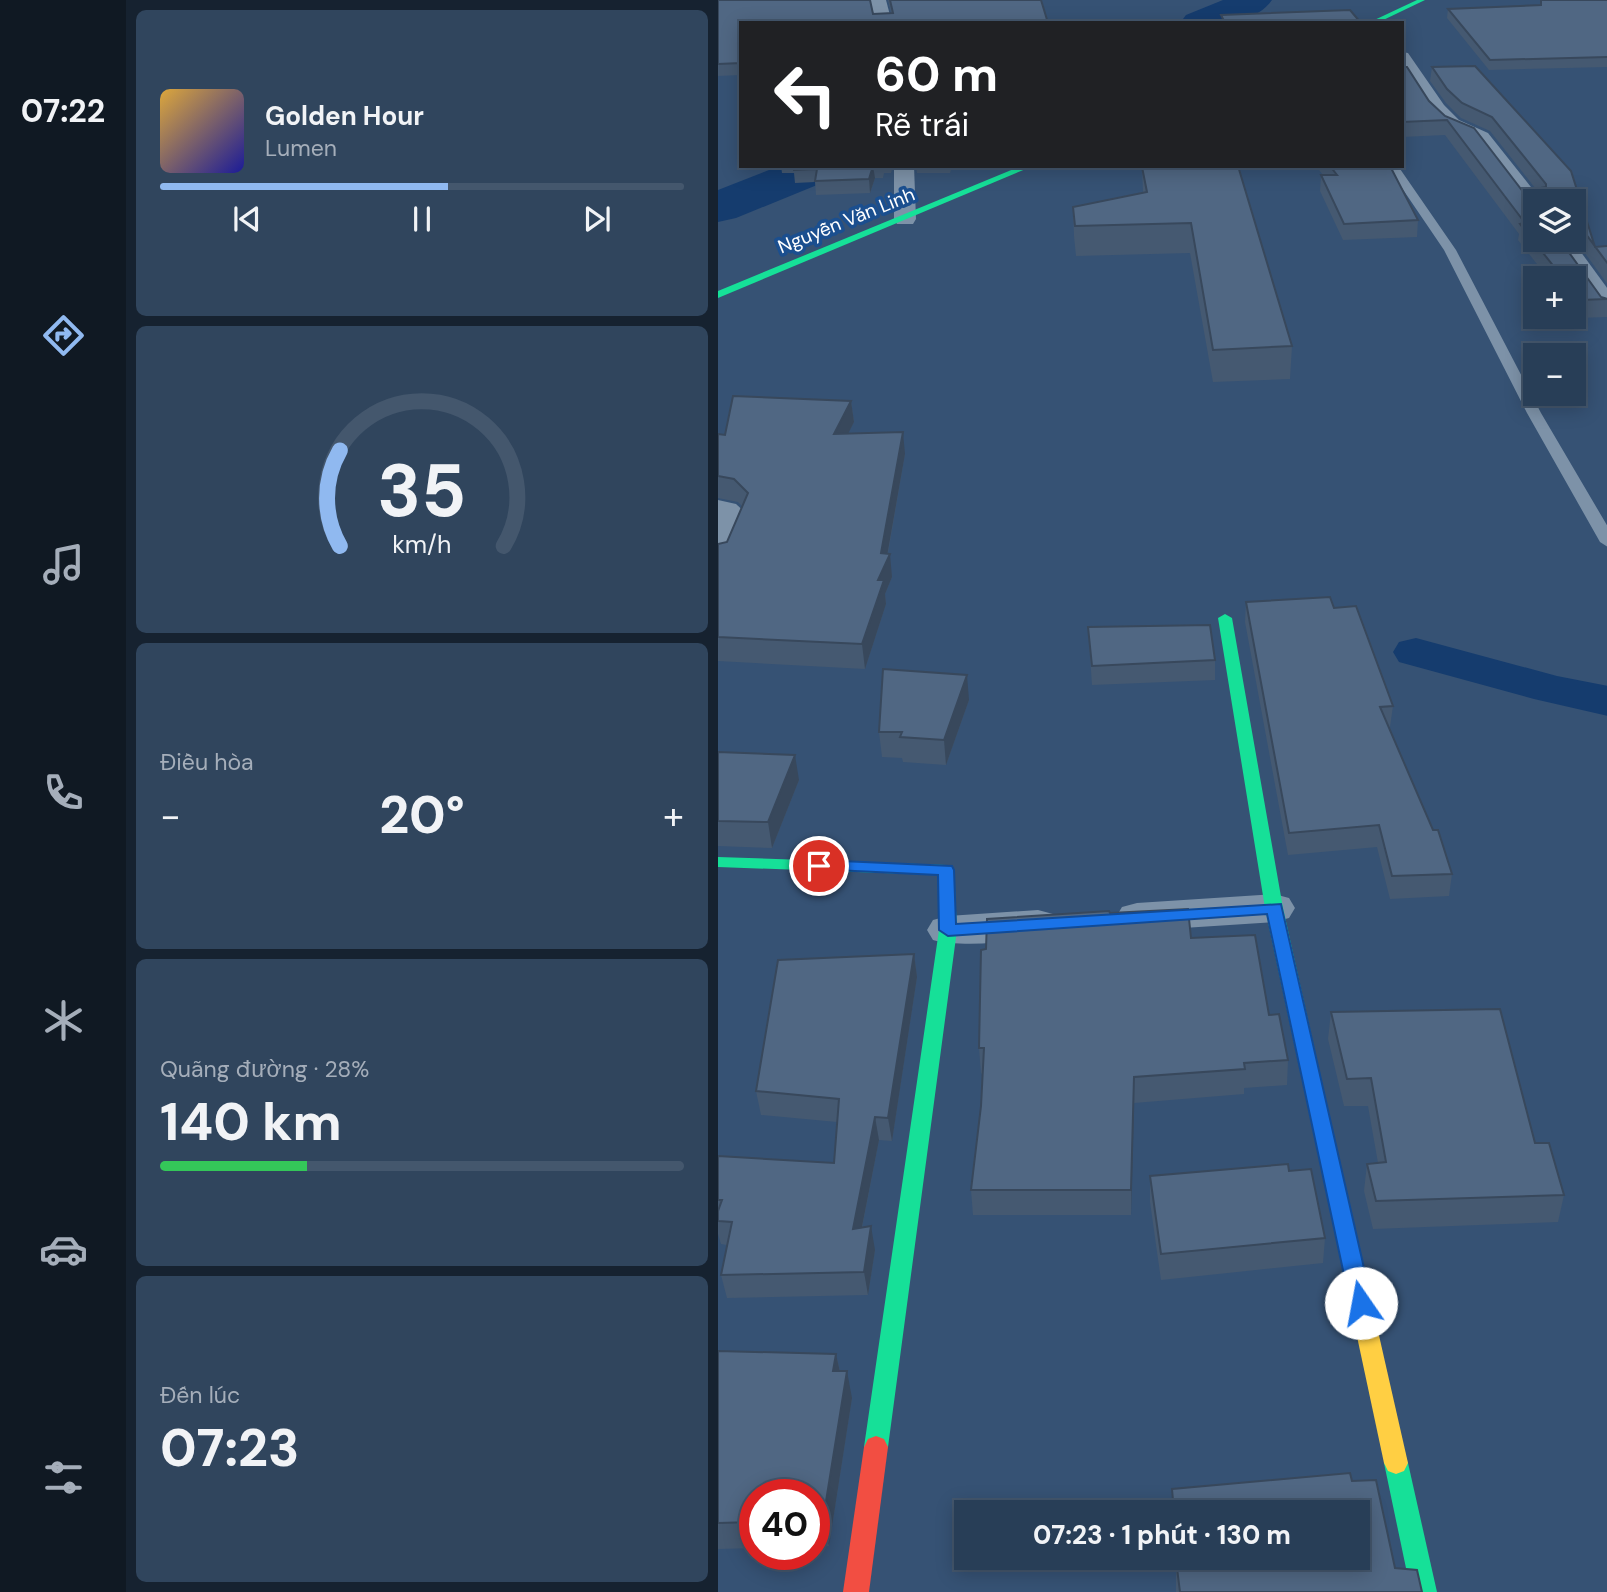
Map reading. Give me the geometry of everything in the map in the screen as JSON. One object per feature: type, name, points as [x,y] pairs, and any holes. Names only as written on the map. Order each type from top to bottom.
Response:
[{"type":"main road","points":[[1378,21],[1422,0]]},
{"type":"main road","name":"Nguyễn Văn Linh","points":[[718,295],[1024,168]]},
{"type":"main road","points":[[1225,618],[1274,908],[1424,1592]]},
{"type":"main road","points":[[718,862],[946,870],[948,930],[856,1592]]},
{"type":"street","points":[[878,0],[883,21]]},
{"type":"street","points":[[1404,60],[1437,109],[1452,124],[1481,136],[1523,190]]},
{"type":"street","points":[[904,168],[905,219]]},
{"type":"street","points":[[1578,252],[1608,307]]},
{"type":"street","points":[[718,509],[734,516],[718,558]]},
{"type":"street","points":[[948,930],[1274,908]]},
{"type":"lane","points":[[1393,168],[1450,250],[1534,413],[1608,542]]},
{"type":"building","points":[[718,0],[870,0],[873,14],[893,13],[890,0],[1041,0],[1047,21],[739,21],[739,63],[718,64]]},
{"type":"building","points":[[1541,0],[1608,0],[1608,57],[1490,60],[1448,9],[1541,5]]},
{"type":"building","points":[[1350,10],[1359,21],[1224,21],[1221,15]]},
{"type":"building","points":[[1475,66],[1571,171],[1577,189],[1540,189],[1546,187],[1546,184],[1492,117],[1462,103],[1447,89],[1432,67]]},
{"type":"building","points":[[1404,67],[1407,67],[1429,101],[1445,116],[1474,128],[1523,192],[1523,220],[1447,120],[1404,122]]},
{"type":"building","points":[[794,168],[872,168],[869,179],[815,181],[817,169]]},
{"type":"building","points":[[1142,168],[1239,168],[1292,346],[1213,350],[1191,223],[1075,226],[1073,207],[1147,192]]},
{"type":"building","points":[[1332,168],[1391,168],[1418,220],[1344,224],[1321,175],[1337,175]]},
{"type":"building","points":[[1586,218],[1595,246],[1586,234]]},
{"type":"building","points":[[1608,246],[1608,264],[1595,247]]},
{"type":"building","points":[[1542,252],[1569,252],[1579,266],[1553,266]]},
{"type":"building","points":[[1586,276],[1601,297],[1608,299],[1586,300]]},
{"type":"building","points":[[733,396],[851,401],[834,434],[903,432],[881,553],[890,554],[878,580],[884,580],[862,644],[718,637],[718,544],[727,542],[748,493],[734,479],[718,476],[718,434],[725,435]]},
{"type":"building","points":[[1330,597],[1334,608],[1356,606],[1393,706],[1380,707],[1433,830],[1438,830],[1452,874],[1392,876],[1379,825],[1289,833],[1246,602]]},
{"type":"building","points":[[1210,625],[1215,660],[1092,666],[1088,627]]},
{"type":"building","points":[[883,669],[967,675],[944,740],[900,737],[902,732],[879,732]]},
{"type":"building","points":[[718,752],[795,755],[768,822],[718,821]]},
{"type":"building","points":[[1188,909],[1191,938],[1255,935],[1269,1015],[1279,1014],[1288,1060],[1244,1063],[1245,1069],[1134,1077],[1131,1190],[971,1190],[981,1106],[984,1048],[979,1048],[981,950],[986,949],[987,919]]},
{"type":"building","points":[[914,954],[888,1118],[875,1117],[853,1229],[871,1226],[864,1272],[721,1275],[732,1222],[718,1221],[722,1200],[718,1200],[718,1156],[834,1163],[839,1099],[756,1091],[778,960]]},
{"type":"building","points":[[1500,1009],[1535,1143],[1549,1143],[1564,1195],[1376,1201],[1367,1164],[1386,1162],[1371,1078],[1347,1079],[1331,1012]]},
{"type":"building","points":[[1288,1164],[1289,1171],[1311,1169],[1325,1238],[1161,1254],[1150,1176]]},
{"type":"building","points":[[718,1351],[836,1354],[833,1371],[847,1371],[830,1479],[739,1479],[739,1522],[718,1523]]},
{"type":"building","points":[[1350,1473],[1352,1481],[1376,1480],[1395,1568],[1417,1570],[1422,1592],[1180,1592],[1177,1570],[1370,1570],[1370,1500],[1173,1500],[1172,1489]]},
{"type":"waterway","points":[[1204,21],[1254,0]]},
{"type":"waterway","points":[[718,207],[817,168]]},
{"type":"waterway","points":[[1416,652],[1551,689],[1608,701]]},
{"type":"traffic: fast","points":[[1375,21],[1422,0]]},
{"type":"traffic: fast","points":[[718,295],[1024,168]]},
{"type":"traffic: fast","points":[[1225,618],[1274,908],[1333,1177]]},
{"type":"traffic: fast","points":[[718,862],[946,870],[948,930],[876,1447]]},
{"type":"traffic: fast","points":[[1396,1463],[1424,1592]]},
{"type":"traffic: slow","points":[[1333,1177],[1396,1463]]},
{"type":"traffic: jam","points":[[856,1592],[876,1447]]},
{"type":"route","points":[[819,866],[946,870],[948,930],[1274,908],[1361,1303]]}]
